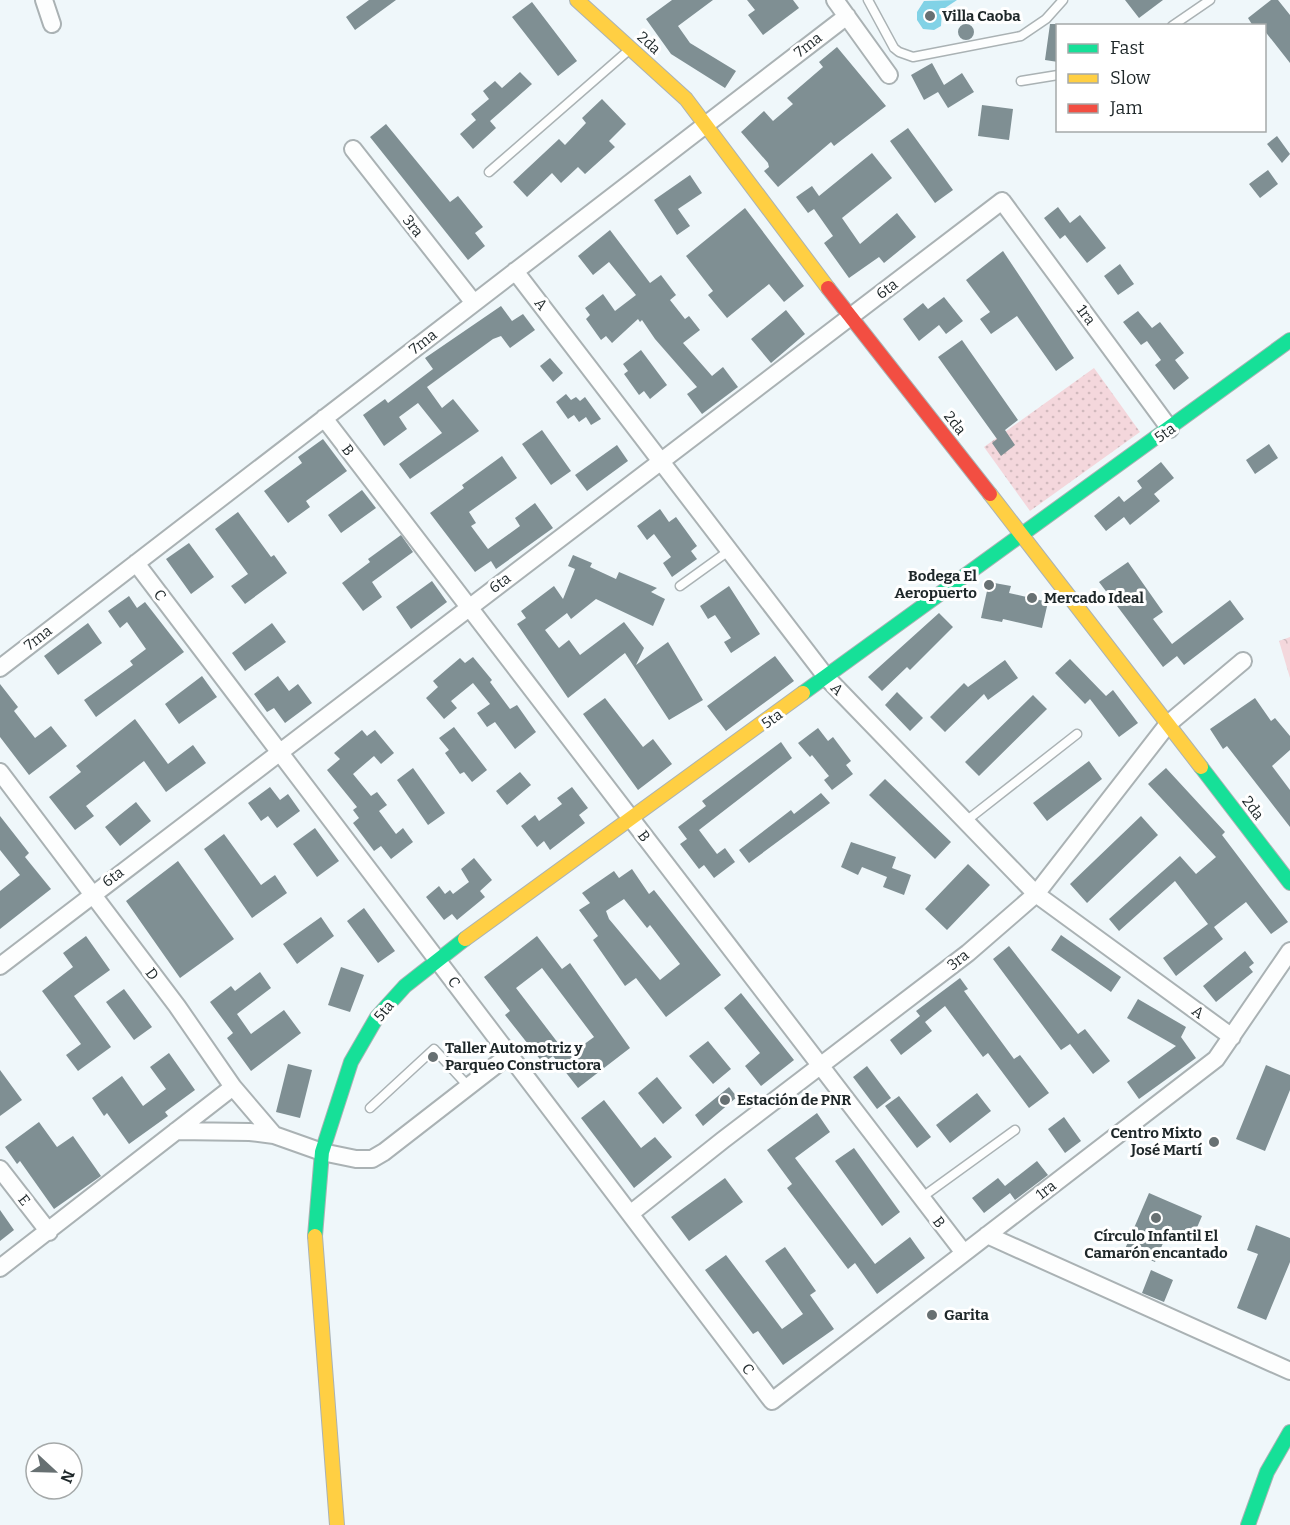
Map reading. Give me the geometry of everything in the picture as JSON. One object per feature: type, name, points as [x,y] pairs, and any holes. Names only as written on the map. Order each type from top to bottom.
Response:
[{"type":"street","points":[[44,0],[52,24]]},
{"type":"street","name":"2da","points":[[577,0],[686,99],[850,317],[1051,572],[1290,883]]},
{"type":"street","points":[[835,0],[889,75]]},
{"type":"street","name":"7ma","points":[[0,668],[847,16]]},
{"type":"street","name":"3ra","points":[[353,149],[474,303]]},
{"type":"street","name":"6ta","points":[[0,966],[278,751],[1002,201]]},
{"type":"street","name":"1ra","points":[[1002,201],[1170,429]]},
{"type":"street","name":"A","points":[[515,271],[827,678],[1036,894],[1232,1037]]},
{"type":"street","name":"5ta","points":[[337,1525],[314,1247],[322,1152],[351,1062],[378,1017],[405,986],[436,960],[632,820],[1290,340]]},
{"type":"street","name":"B","points":[[324,418],[964,1253]]},
{"type":"street","points":[[1051,572],[1048,537],[1057,510]]},
{"type":"street","name":"C","points":[[136,563],[772,1401]]},
{"type":"street","name":"3ra","points":[[630,1214],[819,1065],[968,953],[1036,894],[1168,724],[1243,661]]},
{"type":"street","name":"D","points":[[0,772],[177,1006],[234,1087],[274,1136]]},
{"type":"street","name":"1ra","points":[[772,1401],[1216,1059],[1290,951]]},
{"type":"street","points":[[176,1131],[250,1132],[274,1136],[322,1152],[356,1159],[372,1159],[508,1055]]},
{"type":"street","points":[[0,1268],[234,1087]]},
{"type":"street","name":"E","points":[[0,1169],[49,1232]]},
{"type":"street","points":[[987,1235],[1290,1371]]},
{"type":"street","points":[[1248,1525],[1267,1472],[1290,1432]]},
{"type":"lane","points":[[868,0],[894,48],[913,57],[1021,36],[1046,19],[1063,0]]},
{"type":"lane","points":[[1175,24],[1210,0]]},
{"type":"lane","points":[[489,172],[630,49]]},
{"type":"lane","points":[[1021,81],[1056,75]]},
{"type":"lane","points":[[680,586],[730,550]]},
{"type":"lane","points":[[966,821],[1077,734]]},
{"type":"lane","points":[[370,1108],[434,1049],[468,1086]]},
{"type":"lane","points":[[921,1198],[1015,1130]]},
{"type":"green space","points":[[1094,368],[1140,432],[1030,511],[984,447]]},
{"type":"green space","points":[[1290,637],[1290,678],[1279,641]]},
{"type":"water","name":"Villa Caoba","points":[[957,0],[942,10],[941,26],[934,30],[923,29],[917,20],[917,12],[924,1]]},
{"type":"building","points":[[369,0],[396,0],[355,30],[346,17]]},
{"type":"building","points":[[672,0],[713,0],[678,26],[690,43],[736,71],[725,88],[671,54],[646,19]]},
{"type":"building","points":[[747,0],[793,0],[799,8],[763,35],[748,15],[755,10]]},
{"type":"building","points":[[1125,0],[1163,0],[1139,18]]},
{"type":"building","points":[[1271,0],[1278,0],[1290,15],[1290,63],[1266,33],[1266,24],[1252,24],[1248,18]]},
{"type":"building","points":[[532,2],[577,61],[558,76],[512,17]]},
{"type":"building","points":[[963,24],[969,24],[974,32],[972,38],[963,40],[958,35],[958,29]]},
{"type":"building","points":[[1050,24],[1056,24],[1056,62],[1045,60]]},
{"type":"building","points":[[837,47],[886,106],[834,146],[831,142],[778,187],[764,171],[769,167],[768,163],[741,132],[764,111],[773,121],[793,104],[787,98],[823,67],[819,62]]},
{"type":"building","points":[[932,63],[944,85],[962,73],[974,92],[948,108],[938,92],[924,100],[911,75]]},
{"type":"building","points":[[520,72],[532,84],[490,121],[496,128],[473,149],[460,134],[476,120],[471,114],[489,99],[483,91],[495,81],[502,88]]},
{"type":"building","points":[[602,99],[626,124],[609,141],[615,147],[585,174],[578,167],[561,183],[552,173],[527,197],[513,182],[559,139],[565,145],[586,123],[582,118]]},
{"type":"building","points":[[982,105],[1013,109],[1009,140],[978,136]]},
{"type":"building","points":[[386,124],[450,202],[458,196],[483,227],[475,233],[485,246],[468,260],[370,137]]},
{"type":"building","points":[[908,128],[953,190],[935,203],[890,141]]},
{"type":"building","points":[[1277,136],[1290,154],[1282,163],[1267,144]]},
{"type":"building","points":[[872,153],[892,178],[842,218],[860,244],[897,213],[916,237],[884,263],[879,257],[849,278],[824,243],[833,236],[814,209],[808,213],[796,197],[812,186],[819,196]]},
{"type":"building","points":[[1268,170],[1278,184],[1260,198],[1249,184]]},
{"type":"building","points":[[690,175],[702,193],[678,209],[690,226],[677,235],[654,200]]},
{"type":"building","points":[[1058,207],[1070,223],[1080,215],[1106,248],[1087,263],[1065,235],[1060,239],[1044,218]]},
{"type":"building","points":[[745,208],[804,286],[784,302],[769,284],[727,318],[708,295],[713,291],[686,256]]},
{"type":"building","points":[[610,230],[650,283],[661,275],[676,295],[670,300],[685,319],[689,316],[700,330],[683,343],[712,376],[723,367],[738,387],[702,414],[687,394],[697,387],[655,339],[642,320],[640,322],[638,319],[612,343],[606,336],[601,340],[586,319],[590,315],[585,308],[603,294],[615,311],[636,295],[609,262],[593,275],[578,256]]},
{"type":"building","points":[[1003,251],[1074,358],[1056,371],[1017,316],[991,334],[980,319],[990,312],[966,280]]},
{"type":"building","points":[[1120,264],[1134,284],[1118,295],[1104,276]]},
{"type":"building","points":[[944,297],[963,321],[946,334],[939,325],[919,341],[903,319],[923,303],[928,309]]},
{"type":"building","points":[[501,306],[512,321],[523,314],[535,330],[510,348],[501,336],[493,339],[427,387],[442,408],[453,399],[479,431],[410,479],[399,464],[442,433],[418,403],[399,417],[407,429],[384,446],[363,415],[385,399],[388,403],[433,369],[425,358]]},
{"type":"building","points":[[786,310],[805,334],[771,363],[751,339]]},
{"type":"building","points":[[1138,311],[1152,328],[1160,322],[1184,353],[1175,360],[1189,378],[1174,390],[1155,365],[1161,360],[1147,341],[1141,345],[1123,322]]},
{"type":"building","points":[[962,340],[1018,420],[1005,430],[1015,445],[1001,456],[992,443],[997,439],[938,357]]},
{"type":"building","points":[[641,350],[667,385],[650,399],[644,391],[639,395],[624,374],[628,371],[623,364]]},
{"type":"building","points":[[550,358],[563,373],[553,382],[540,366]]},
{"type":"building","points":[[566,394],[571,400],[576,397],[580,401],[585,397],[601,419],[591,425],[586,417],[579,422],[574,415],[568,419],[556,402]]},
{"type":"building","points":[[542,430],[571,471],[551,485],[522,444]]},
{"type":"building","points":[[323,439],[347,471],[306,501],[310,507],[288,523],[264,491],[302,463],[298,457]]},
{"type":"building","points":[[1269,444],[1278,458],[1255,474],[1246,460]]},
{"type":"building","points":[[617,445],[628,461],[587,491],[575,475]]},
{"type":"building","points":[[502,456],[517,478],[469,512],[476,523],[471,526],[488,549],[520,526],[515,518],[535,503],[553,528],[496,569],[491,561],[475,572],[430,513],[464,488],[462,485]]},
{"type":"building","points":[[1161,462],[1174,478],[1154,494],[1160,501],[1130,525],[1124,517],[1106,531],[1094,516],[1119,496],[1124,502],[1142,488],[1137,481]]},
{"type":"building","points":[[362,490],[376,508],[341,533],[328,515]]},
{"type":"building","points":[[660,509],[669,522],[676,517],[697,546],[691,551],[697,559],[672,577],[663,563],[671,557],[654,534],[647,540],[637,526]]},
{"type":"building","points":[[238,512],[271,557],[274,555],[287,573],[245,604],[231,586],[248,574],[215,529]]},
{"type":"building","points":[[401,535],[413,552],[372,582],[382,597],[363,611],[342,583],[370,562],[368,559]]},
{"type":"building","points":[[189,543],[214,577],[191,594],[166,559]]},
{"type":"building","points":[[573,555],[592,563],[590,567],[616,579],[619,572],[657,588],[651,592],[665,599],[653,626],[596,599],[571,619],[567,613],[545,630],[559,648],[569,640],[580,655],[624,622],[644,648],[636,665],[668,642],[703,700],[669,720],[625,653],[568,698],[517,624],[526,618],[521,611],[554,586],[563,599],[575,569],[568,566]]},
{"type":"building","points":[[1128,562],[1163,612],[1153,619],[1172,644],[1230,600],[1244,619],[1184,665],[1177,656],[1163,667],[1099,582]]},
{"type":"building","points":[[432,581],[447,602],[411,629],[396,607]]},
{"type":"building","points":[[989,582],[1011,586],[1009,593],[1048,602],[1042,628],[1003,619],[1002,622],[981,618]]},
{"type":"building","points":[[729,586],[760,634],[731,653],[724,642],[731,638],[715,615],[708,619],[700,606]]},
{"type":"building","points":[[129,596],[137,608],[145,602],[184,652],[96,717],[84,700],[133,665],[130,661],[146,649],[127,622],[120,628],[108,611]]},
{"type":"building","points":[[939,613],[953,627],[910,670],[907,667],[882,691],[868,677]]},
{"type":"building","points":[[88,623],[102,643],[58,675],[44,656]]},
{"type":"building","points":[[272,623],[286,642],[245,671],[232,653]]},
{"type":"building","points":[[775,656],[794,681],[726,731],[707,706]]},
{"type":"building","points":[[473,657],[492,680],[490,682],[510,709],[517,705],[536,732],[515,749],[495,722],[487,727],[477,713],[490,704],[473,683],[451,701],[457,708],[444,719],[426,698],[438,687],[433,681],[460,658],[465,663]]},
{"type":"building","points":[[1070,659],[1106,696],[1113,690],[1138,723],[1119,737],[1090,699],[1085,704],[1055,673]]},
{"type":"building","points":[[1005,660],[1018,678],[988,700],[984,694],[945,732],[930,717],[964,683],[968,687]]},
{"type":"building","points":[[202,676],[217,697],[179,724],[165,704]]},
{"type":"building","points":[[278,676],[289,691],[298,684],[312,703],[285,723],[274,708],[267,712],[254,694]]},
{"type":"building","points":[[0,684],[18,707],[14,711],[35,738],[51,726],[67,746],[29,775],[0,737]]},
{"type":"building","points":[[897,692],[923,718],[910,731],[885,705]]},
{"type":"building","points":[[1033,695],[1047,709],[979,776],[965,762]]},
{"type":"building","points":[[605,698],[643,747],[653,739],[672,764],[638,790],[583,714]]},
{"type":"building","points":[[1255,698],[1271,721],[1275,718],[1290,736],[1290,750],[1272,766],[1290,790],[1290,827],[1227,746],[1223,749],[1210,729]]},
{"type":"building","points":[[135,719],[168,764],[193,745],[206,763],[166,792],[144,761],[86,806],[94,816],[75,830],[49,797],[81,772],[76,766]]},
{"type":"building","points":[[454,727],[487,770],[472,782],[464,772],[460,774],[445,753],[449,750],[439,738]]},
{"type":"building","points":[[818,728],[828,741],[833,737],[851,761],[846,765],[853,774],[832,790],[824,780],[829,776],[812,755],[810,757],[798,743]]},
{"type":"building","points":[[362,730],[367,736],[375,730],[394,753],[381,764],[374,756],[353,774],[371,796],[377,792],[387,805],[379,811],[396,834],[403,828],[413,842],[391,859],[381,846],[374,851],[353,823],[359,818],[353,810],[357,807],[327,770],[340,759],[334,753]]},
{"type":"building","points":[[781,742],[792,758],[699,830],[717,854],[725,848],[735,862],[714,878],[704,865],[699,869],[680,844],[687,839],[678,827],[706,806],[702,801]]},
{"type":"building","points":[[1089,761],[1102,779],[1047,821],[1033,803]]},
{"type":"building","points":[[413,768],[445,813],[428,825],[397,780]]},
{"type":"building","points":[[1166,768],[1225,832],[1222,835],[1288,922],[1271,934],[1246,902],[1214,927],[1223,939],[1176,976],[1163,958],[1208,924],[1175,881],[1119,931],[1109,919],[1180,856],[1196,874],[1216,857],[1148,784]]},
{"type":"building","points":[[520,772],[531,785],[507,805],[496,791]]},
{"type":"building","points":[[885,779],[951,842],[935,859],[869,795]]},
{"type":"building","points":[[270,787],[280,800],[288,794],[300,811],[277,828],[268,816],[261,821],[248,803]]},
{"type":"building","points":[[572,787],[588,808],[579,815],[585,823],[550,850],[544,841],[537,847],[521,826],[535,815],[539,821],[562,804],[557,798]]},
{"type":"building","points":[[821,793],[830,803],[749,863],[739,850],[791,810],[794,814]]},
{"type":"building","points":[[136,802],[151,821],[120,846],[105,827]]},
{"type":"building","points":[[0,816],[29,853],[25,857],[51,889],[0,929],[0,891],[20,875],[0,850]]},
{"type":"building","points":[[1141,816],[1158,835],[1087,903],[1070,884]]},
{"type":"building","points":[[315,828],[339,861],[317,877],[293,844]]},
{"type":"building","points":[[224,834],[261,885],[275,875],[287,893],[252,918],[204,849]]},
{"type":"building","points":[[851,842],[896,857],[892,868],[911,875],[904,895],[883,887],[887,877],[862,867],[858,875],[841,867]]},
{"type":"building","points":[[474,858],[492,880],[480,891],[485,897],[457,920],[452,914],[444,920],[426,897],[439,886],[445,894],[450,890],[453,894],[469,882],[461,869]]},
{"type":"building","points":[[178,861],[234,939],[180,978],[126,901]]},
{"type":"building","points":[[968,864],[990,885],[947,930],[925,909]]},
{"type":"building","points":[[632,869],[649,894],[654,890],[721,975],[666,1017],[636,978],[625,986],[593,940],[598,936],[579,910],[590,903],[582,893],[614,871],[619,878]],"holes":[[[624,899],[647,928],[650,925],[680,964],[660,980],[609,919],[606,911]]]},
{"type":"building","points":[[364,908],[395,951],[378,963],[347,921]]},
{"type":"building","points":[[321,917],[334,936],[297,964],[283,944]]},
{"type":"building","points":[[1061,935],[1121,977],[1111,992],[1051,950]]},
{"type":"building","points":[[86,936],[110,970],[74,996],[111,1047],[78,1071],[66,1055],[81,1044],[42,991],[73,967],[63,953]]},
{"type":"building","points":[[537,936],[562,969],[570,963],[630,1048],[578,1088],[553,1056],[543,1063],[505,1015],[510,1011],[484,977]],"holes":[[[542,968],[594,1037],[568,1056],[516,988]]]},
{"type":"building","points":[[1009,946],[1078,1034],[1085,1029],[1110,1061],[1093,1074],[1070,1044],[1061,1050],[993,959]]},
{"type":"building","points":[[1245,951],[1254,963],[1249,967],[1253,972],[1216,1002],[1203,986]]},
{"type":"building","points":[[341,967],[364,975],[350,1012],[328,1005]]},
{"type":"building","points":[[260,972],[271,988],[237,1014],[251,1034],[284,1010],[301,1033],[251,1071],[227,1038],[233,1033],[210,1002],[231,986],[235,991]]},
{"type":"building","points":[[960,978],[968,989],[964,991],[1014,1059],[1020,1055],[1049,1093],[1029,1108],[988,1053],[983,1057],[945,1006],[925,1022],[932,1031],[901,1055],[890,1040],[920,1016],[916,1011]]},
{"type":"building","points":[[124,989],[152,1027],[134,1040],[106,1002]]},
{"type":"building","points":[[741,993],[794,1060],[761,1086],[745,1066],[760,1053],[724,1008]]},
{"type":"building","points":[[1138,999],[1186,1027],[1181,1037],[1196,1058],[1139,1099],[1127,1082],[1176,1046],[1127,1018]]},
{"type":"building","points":[[708,1041],[731,1069],[713,1084],[689,1056]]},
{"type":"building","points":[[169,1053],[195,1090],[165,1112],[168,1116],[129,1144],[107,1113],[104,1116],[92,1098],[122,1076],[143,1106],[166,1089],[150,1067]]},
{"type":"building","points":[[288,1064],[312,1070],[300,1118],[276,1112]]},
{"type":"building","points":[[1266,1065],[1290,1075],[1290,1090],[1265,1151],[1236,1139]]},
{"type":"building","points":[[867,1066],[891,1098],[877,1109],[853,1077]]},
{"type":"building","points":[[0,1070],[22,1100],[0,1116]]},
{"type":"building","points":[[657,1077],[682,1108],[663,1124],[638,1093]]},
{"type":"building","points":[[729,1087],[737,1097],[703,1126],[695,1115]]},
{"type":"building","points":[[977,1093],[991,1111],[950,1143],[936,1125]]},
{"type":"building","points":[[899,1096],[931,1137],[917,1148],[885,1106]]},
{"type":"building","points":[[604,1100],[641,1148],[655,1137],[672,1157],[634,1188],[581,1118]]},
{"type":"building","points":[[817,1113],[830,1132],[795,1158],[875,1264],[910,1237],[925,1258],[877,1294],[855,1263],[848,1269],[787,1188],[792,1184],[767,1150]]},
{"type":"building","points":[[1064,1117],[1081,1141],[1065,1153],[1048,1129]]},
{"type":"building","points":[[39,1122],[57,1147],[73,1136],[101,1176],[54,1209],[20,1161],[17,1164],[5,1147]]},
{"type":"building","points":[[854,1148],[900,1212],[882,1226],[835,1161]]},
{"type":"building","points":[[1037,1161],[1048,1175],[1015,1200],[1010,1193],[984,1213],[972,1198],[998,1178],[1005,1186]]},
{"type":"building","points":[[725,1178],[743,1202],[689,1241],[671,1217]]},
{"type":"building","name":"Círculo Infantil El Camarón encantado","points":[[1149,1193],[1202,1216],[1192,1239],[1169,1229],[1155,1262],[1125,1249]]},
{"type":"building","points":[[0,1210],[14,1230],[0,1241]]},
{"type":"building","points":[[1256,1225],[1290,1238],[1290,1262],[1266,1320],[1237,1308],[1258,1254],[1247,1250]]},
{"type":"building","points":[[785,1247],[816,1291],[810,1295],[834,1329],[783,1365],[758,1331],[753,1334],[705,1270],[726,1255],[782,1329],[803,1314],[765,1261]]},
{"type":"building","points":[[1151,1270],[1173,1280],[1164,1302],[1142,1293]]},
{"type":"traffic: fast","points":[[803,693],[1290,340]]},
{"type":"traffic: fast","points":[[1201,767],[1290,883]]},
{"type":"traffic: fast","points":[[315,1236],[322,1152],[351,1062],[377,1017],[405,986],[465,939]]},
{"type":"traffic: fast","points":[[1248,1525],[1267,1472],[1290,1432]]},
{"type":"traffic: slow","points":[[577,0],[686,99],[828,288]]},
{"type":"traffic: slow","points":[[990,494],[1201,767]]},
{"type":"traffic: slow","points":[[465,939],[803,693]]},
{"type":"traffic: slow","points":[[315,1236],[337,1525]]},
{"type":"traffic: jam","points":[[828,288],[990,494]]},
{"type":"place","name":"Villa Caoba","points":[[930,16]]},
{"type":"place","name":"Bodega El Aeropuerto","points":[[989,585]]},
{"type":"place","name":"Mercado Ideal","points":[[1032,598]]},
{"type":"place","name":"Taller Automotriz y Parqueo Constructora","points":[[433,1057]]},
{"type":"place","name":"Estación de PNR","points":[[725,1100]]},
{"type":"place","name":"Centro Mixto José Martí","points":[[1214,1142]]},
{"type":"place","name":"Círculo Infantil El Camarón encantado","points":[[1156,1218]]},
{"type":"place","name":"Garita","points":[[932,1315]]}]
